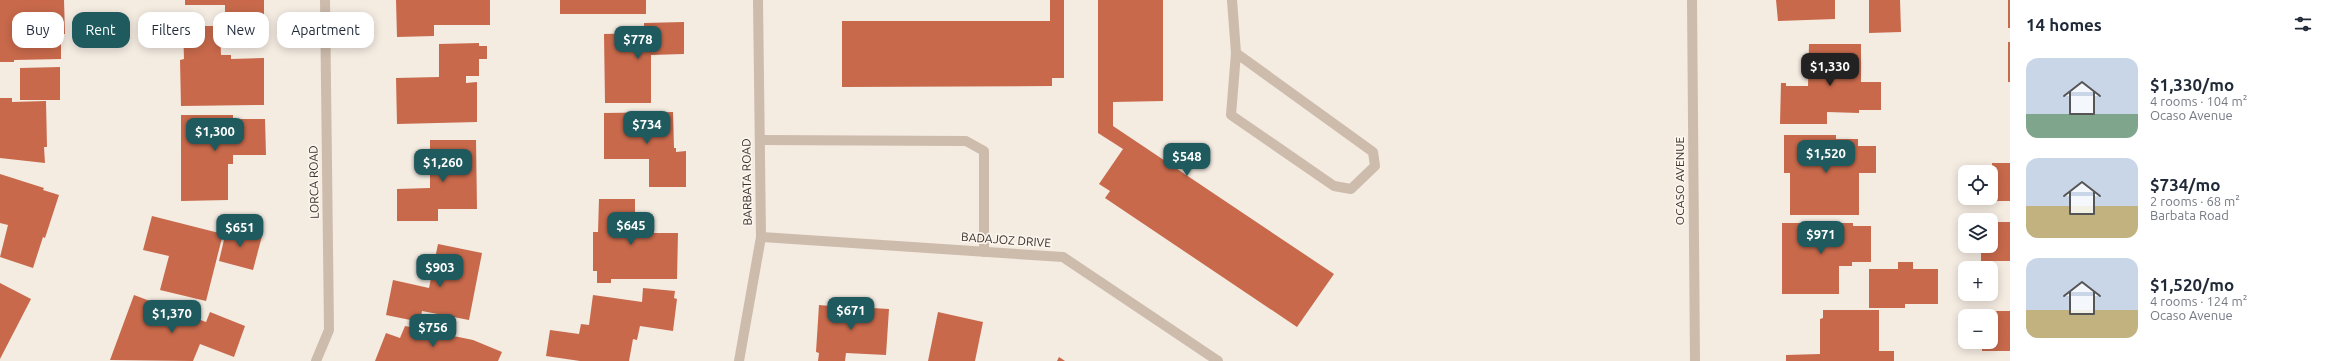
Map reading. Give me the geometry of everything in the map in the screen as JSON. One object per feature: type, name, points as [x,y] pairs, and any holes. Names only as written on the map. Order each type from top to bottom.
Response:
[{"type":"street","name":"LORCA ROAD","points":[[316,361],[329,330],[325,0]]},
{"type":"street","name":"BARBATA ROAD","points":[[739,361],[761,237],[758,0]]},
{"type":"street","points":[[1232,0],[1236,53],[1231,115],[1334,186],[1351,189],[1375,166],[1373,152],[1236,53]]},
{"type":"street","name":"OCASO AVENUE","points":[[1692,0],[1695,361]]},
{"type":"street","points":[[760,140],[966,142],[984,151],[984,252]]},
{"type":"street","name":"BADAJOZ DRIVE","points":[[761,237],[1063,256],[1218,361]]},
{"type":"building","points":[[0,0],[64,0],[65,34],[64,12],[12,12],[12,48],[61,48],[61,59],[14,60],[14,62],[0,62]]},
{"type":"building","points":[[185,0],[264,0],[264,12],[225,12],[225,5],[185,5]]},
{"type":"building","points":[[396,0],[490,0],[490,25],[434,25],[434,36],[397,37]]},
{"type":"building","points":[[560,0],[646,0],[646,14],[560,14]]},
{"type":"building","points":[[1050,0],[1064,0],[1064,78],[1052,78],[1052,86],[842,87],[842,21],[1050,21]]},
{"type":"building","points":[[1098,0],[1163,0],[1163,101],[1113,102],[1113,126],[1334,274],[1297,327],[1105,198],[1110,191],[1099,184],[1123,149],[1098,133]]},
{"type":"building","points":[[1776,0],[1835,0],[1835,19],[1778,21]]},
{"type":"building","points":[[1869,0],[1900,0],[1901,32],[1869,33]]},
{"type":"building","points":[[2008,0],[2010,0],[2010,28],[2008,28]]},
{"type":"building","points":[[684,22],[684,54],[651,55],[651,103],[605,103],[604,34],[644,33],[644,23]]},
{"type":"building","points":[[205,26],[213,26],[213,48],[221,48],[221,55],[231,55],[231,59],[264,58],[264,105],[181,106],[180,60],[184,59],[184,48],[205,48]]},
{"type":"building","points":[[2008,42],[2010,42],[2010,82],[2008,82]]},
{"type":"building","points":[[479,43],[479,46],[487,46],[487,59],[479,59],[479,76],[466,76],[466,83],[477,82],[477,122],[397,124],[396,78],[439,77],[439,44]]},
{"type":"building","points":[[1809,44],[1861,44],[1861,82],[1881,82],[1881,110],[1859,110],[1859,113],[1827,112],[1827,124],[1780,124],[1781,83],[1786,83],[1786,86],[1808,86]]},
{"type":"building","points":[[60,67],[60,100],[20,100],[20,68]]},
{"type":"building","points":[[0,98],[12,98],[12,102],[46,101],[47,147],[44,147],[45,163],[0,158]]},
{"type":"building","points":[[673,112],[674,148],[676,148],[676,152],[686,151],[686,187],[649,187],[649,159],[604,159],[604,113]]},
{"type":"building","points":[[181,115],[233,115],[233,119],[265,119],[266,155],[233,155],[233,164],[228,164],[228,200],[181,201]]},
{"type":"building","points":[[1784,135],[1836,135],[1836,139],[1858,139],[1858,146],[1876,146],[1876,173],[1859,173],[1859,215],[1790,215],[1790,173],[1784,173]]},
{"type":"building","points":[[430,140],[476,140],[477,209],[438,209],[438,221],[397,221],[397,189],[430,188]]},
{"type":"building","points":[[1992,163],[2010,163],[2010,201],[1998,201],[1998,165],[1992,165]]},
{"type":"building","points":[[0,174],[44,188],[43,190],[59,195],[45,238],[43,237],[33,268],[0,257],[8,225],[0,223]]},
{"type":"building","points":[[599,199],[635,199],[635,233],[678,233],[677,279],[611,279],[611,283],[597,283],[597,271],[593,271],[593,232],[598,232]]},
{"type":"building","points":[[152,216],[223,234],[206,301],[160,290],[169,256],[143,250]]},
{"type":"building","points":[[1998,222],[2010,222],[2010,261],[1981,261],[1981,253],[1998,253]]},
{"type":"building","points":[[1782,223],[1853,223],[1853,226],[1871,226],[1871,262],[1852,262],[1852,266],[1839,266],[1839,294],[1782,294]]},
{"type":"building","points":[[227,227],[262,236],[253,270],[219,261]]},
{"type":"building","points":[[438,244],[482,253],[469,320],[422,311],[420,322],[386,315],[393,280],[429,288]]},
{"type":"building","points":[[1898,262],[1913,262],[1913,269],[1938,269],[1938,304],[1905,304],[1905,308],[1869,308],[1869,269],[1898,269]]},
{"type":"building","points":[[0,283],[31,299],[0,359]]},
{"type":"building","points":[[643,288],[675,291],[674,298],[677,299],[673,331],[640,326],[637,340],[633,339],[629,361],[580,361],[546,356],[550,330],[579,334],[581,324],[589,325],[593,295],[642,302]]},
{"type":"building","points":[[134,295],[206,322],[210,312],[245,326],[234,357],[200,344],[193,361],[110,360]]},
{"type":"building","points":[[842,301],[855,301],[855,307],[889,309],[886,355],[846,353],[845,361],[818,361],[819,353],[816,352],[819,305],[842,307]]},
{"type":"building","points":[[1823,310],[1879,310],[1879,351],[1894,351],[1894,361],[1786,361],[1786,355],[1820,354],[1820,319],[1823,318]]},
{"type":"building","points":[[1998,311],[2010,311],[2010,351],[1982,351],[1982,349],[1998,349]]},
{"type":"building","points":[[938,312],[983,322],[975,361],[928,361]]},
{"type":"building","points":[[405,326],[473,340],[502,352],[498,361],[375,361],[386,333],[400,338]]},
{"type":"building","points":[[1059,357],[1065,361],[1057,361]]}]
